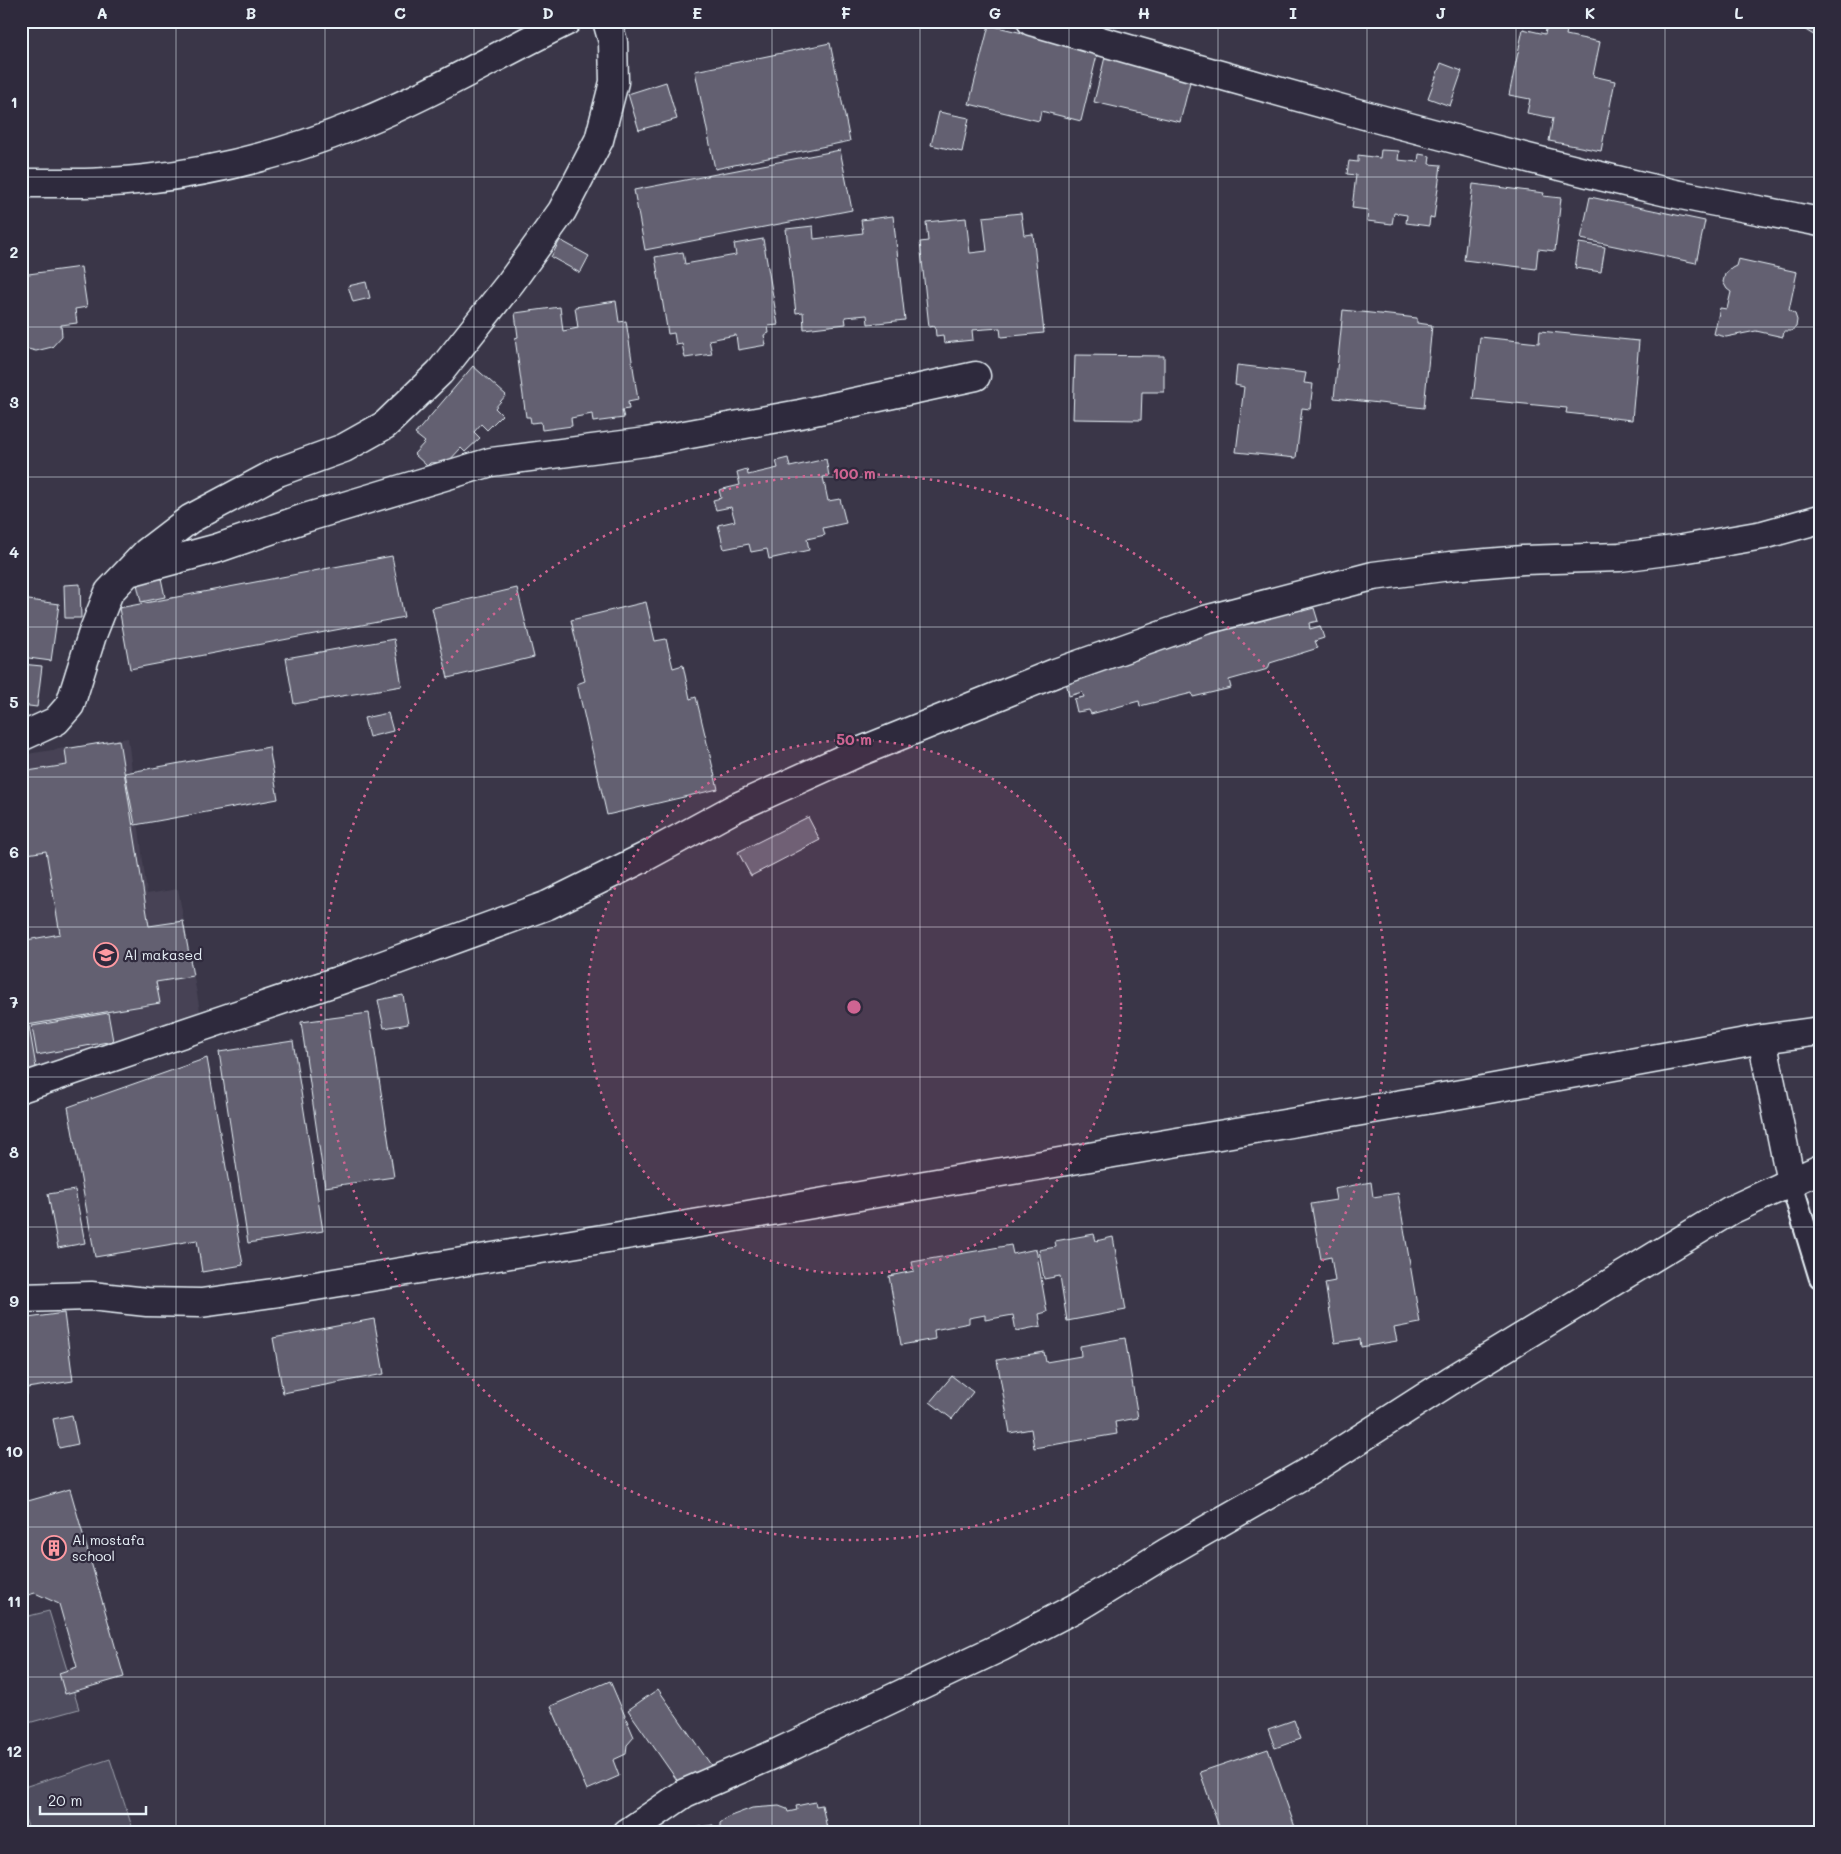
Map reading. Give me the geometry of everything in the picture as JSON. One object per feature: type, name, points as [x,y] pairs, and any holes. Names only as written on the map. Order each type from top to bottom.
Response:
[{"type":"street","points":[[21,183],[72,184],[146,179],[216,167],[286,150],[360,123],[431,92],[567,21]]},
{"type":"street","points":[[21,737],[56,722],[70,705],[92,635],[109,592],[147,552],[190,519],[278,472],[344,448],[385,426],[440,372],[512,282],[562,211],[599,140],[614,82],[613,42],[606,21]]},
{"type":"street","points":[[1032,21],[1275,91],[1483,146],[1669,192],[1820,222]]},
{"type":"street","points":[[129,572],[218,548],[305,518],[491,462],[646,442],[781,418],[976,376]]},
{"type":"street","points":[[21,1088],[364,972],[548,905],[645,857],[735,808],[859,752],[1055,673],[1205,620],[1373,576],[1450,566],[1523,560],[1620,557],[1682,549],[1763,535],[1820,519]]},
{"type":"street","points":[[21,1298],[91,1296],[148,1302],[202,1303],[273,1293],[761,1213],[1460,1094],[1762,1039],[1820,1031]]},
{"type":"street","points":[[1762,1039],[1791,1182]]},
{"type":"street","points":[[627,1833],[666,1820],[685,1793],[777,1753],[1000,1647],[1081,1605],[1166,1553],[1312,1469],[1450,1381],[1731,1210],[1820,1168]]},
{"type":"lane","points":[[1791,1182],[1818,1263]]},
{"type":"shaded area","name":"Al makased","points":[[128,738],[147,894],[178,889],[201,1016],[21,1074],[21,755]]},
{"type":"shaded area","points":[[49,1611],[79,1709],[21,1725],[21,1618]]},
{"type":"shaded area","points":[[110,1759],[134,1833],[30,1833],[21,1806],[21,1788]]},
{"type":"building","points":[[1548,21],[1569,21],[1566,35],[1600,42],[1593,76],[1615,81],[1601,151],[1549,141],[1553,118],[1527,113],[1530,99],[1509,95],[1523,29],[1545,34]]},
{"type":"building","points":[[1791,21],[1820,21],[1820,39]]},
{"type":"building","points":[[989,25],[1098,51],[1081,121],[1041,111],[1039,121],[969,104]]},
{"type":"building","points":[[830,43],[850,141],[715,169],[695,71]]},
{"type":"building","points":[[1105,57],[1191,78],[1180,122],[1094,102]]},
{"type":"building","points":[[1441,63],[1462,71],[1450,106],[1428,98]]},
{"type":"building","points":[[666,82],[677,119],[639,130],[628,94]]},
{"type":"building","points":[[939,112],[969,118],[962,152],[931,145]]},
{"type":"building","points":[[840,150],[852,210],[645,250],[634,190]]},
{"type":"building","points":[[1381,150],[1399,151],[1398,160],[1418,162],[1419,154],[1430,156],[1429,164],[1441,165],[1434,218],[1430,217],[1429,226],[1406,223],[1407,215],[1394,213],[1392,224],[1367,221],[1368,210],[1352,208],[1356,175],[1347,174],[1349,161],[1358,162],[1358,155],[1380,158]]},
{"type":"building","points":[[1473,184],[1544,193],[1543,196],[1561,198],[1555,251],[1538,249],[1536,269],[1464,260]]},
{"type":"building","points":[[1590,197],[1705,221],[1696,263],[1581,239]]},
{"type":"building","points":[[1021,213],[1024,235],[1033,234],[1044,333],[1001,337],[1000,328],[972,330],[973,340],[944,343],[943,335],[936,336],[935,326],[929,327],[920,242],[928,241],[926,222],[966,218],[970,253],[987,251],[983,217]]},
{"type":"building","points":[[893,216],[905,320],[868,324],[867,315],[845,317],[846,324],[804,329],[803,312],[796,313],[786,229],[813,226],[814,239],[863,233],[861,220]]},
{"type":"building","points":[[763,239],[778,325],[768,326],[769,333],[764,335],[766,345],[738,350],[736,335],[709,340],[712,354],[685,358],[682,344],[676,345],[674,333],[668,334],[655,257],[683,252],[685,264],[736,255],[734,244]]},
{"type":"building","points":[[560,240],[589,256],[580,273],[551,257]]},
{"type":"building","points":[[1579,243],[1605,247],[1601,272],[1575,268]]},
{"type":"building","points":[[1738,259],[1797,272],[1789,310],[1795,314],[1797,320],[1796,327],[1791,331],[1784,331],[1783,337],[1756,331],[1726,337],[1714,334],[1720,308],[1727,309],[1731,292],[1723,282],[1725,274],[1736,266]]},
{"type":"building","points":[[81,267],[87,307],[75,309],[77,323],[61,325],[62,336],[52,347],[36,351],[28,349],[21,343],[21,275]]},
{"type":"building","points":[[366,282],[370,298],[353,302],[348,286]]},
{"type":"building","points":[[616,301],[619,322],[626,321],[638,400],[628,402],[629,409],[622,410],[624,418],[593,422],[592,414],[571,418],[572,426],[542,430],[541,422],[531,423],[530,417],[526,417],[515,338],[518,337],[515,313],[560,307],[563,331],[578,328],[575,307]]},
{"type":"building","points":[[1343,310],[1417,318],[1417,323],[1432,325],[1424,408],[1334,398]]},
{"type":"building","points":[[1540,331],[1639,341],[1632,420],[1566,413],[1567,408],[1473,399],[1480,337],[1539,343]]},
{"type":"building","points":[[1075,355],[1164,356],[1164,392],[1142,392],[1141,420],[1073,419]]},
{"type":"building","points":[[1237,365],[1306,373],[1304,383],[1313,384],[1310,409],[1302,408],[1296,458],[1236,452],[1244,387],[1235,385]]},
{"type":"building","points":[[473,366],[506,395],[495,408],[502,415],[487,430],[481,424],[474,432],[480,438],[465,452],[461,448],[448,462],[430,463],[427,466],[414,454],[425,442],[415,434]]},
{"type":"building","points":[[788,458],[790,467],[826,459],[829,476],[823,477],[828,501],[840,499],[846,523],[823,528],[825,535],[807,539],[809,550],[769,559],[767,549],[751,552],[749,544],[724,549],[718,525],[735,521],[731,507],[716,510],[713,500],[721,498],[719,490],[740,485],[737,472],[747,469],[748,475],[778,468],[776,461]]},
{"type":"building","points":[[392,556],[404,617],[130,669],[119,608]]},
{"type":"building","points":[[161,578],[165,597],[141,602],[137,584]]},
{"type":"building","points":[[80,584],[81,618],[65,618],[64,585]]},
{"type":"building","points":[[517,588],[534,657],[448,678],[432,608]]},
{"type":"building","points":[[21,599],[59,604],[51,661],[21,657]]},
{"type":"building","points":[[646,602],[655,641],[666,639],[673,668],[683,665],[690,699],[696,697],[718,789],[607,815],[577,684],[585,681],[571,620]]},
{"type":"building","points":[[1302,606],[1303,611],[1314,608],[1318,621],[1309,623],[1310,629],[1320,626],[1324,638],[1315,641],[1318,648],[1270,663],[1268,669],[1229,680],[1231,688],[1193,697],[1192,693],[1140,706],[1139,701],[1091,714],[1089,710],[1077,712],[1074,699],[1084,697],[1082,692],[1069,696],[1066,681],[1075,671]]},
{"type":"building","points":[[394,639],[402,686],[294,704],[286,658]]},
{"type":"building","points":[[21,664],[42,666],[37,707],[21,705]]},
{"type":"building","points":[[388,713],[393,731],[369,737],[364,718]]},
{"type":"building","name":"Al makased","points":[[119,740],[149,926],[183,921],[193,976],[156,982],[160,1003],[21,1026],[21,941],[60,934],[46,851],[21,855],[21,772],[67,765],[65,749]]},
{"type":"building","points":[[269,747],[278,799],[135,825],[125,773]]},
{"type":"building","points":[[808,817],[820,840],[751,876],[738,852]]},
{"type":"building","points":[[403,995],[408,1024],[384,1028],[378,1000]]},
{"type":"building","points":[[108,1013],[113,1041],[37,1055],[32,1026]]},
{"type":"building","points":[[369,1013],[394,1177],[325,1187],[301,1022]]},
{"type":"building","points":[[29,1026],[37,1073],[21,1076],[21,1027]]},
{"type":"building","points":[[293,1041],[323,1231],[248,1243],[219,1052]]},
{"type":"building","points":[[207,1058],[243,1265],[202,1272],[197,1240],[95,1257],[68,1107]]},
{"type":"building","points":[[1371,1182],[1373,1197],[1398,1193],[1420,1323],[1394,1328],[1397,1341],[1361,1347],[1360,1339],[1335,1343],[1325,1283],[1335,1281],[1331,1257],[1321,1259],[1311,1204],[1336,1200],[1334,1189]]},
{"type":"building","points":[[75,1190],[85,1243],[58,1248],[48,1194]]},
{"type":"building","points":[[1094,1234],[1096,1241],[1113,1237],[1126,1310],[1067,1321],[1060,1276],[1044,1279],[1039,1250],[1056,1247],[1055,1241]]},
{"type":"building","points":[[1011,1245],[1013,1254],[1036,1249],[1047,1312],[1039,1314],[1041,1326],[1016,1331],[1013,1315],[985,1320],[985,1315],[969,1318],[969,1323],[934,1330],[935,1339],[901,1345],[889,1276],[914,1271],[912,1262]]},
{"type":"building","points":[[64,1313],[73,1381],[27,1388],[27,1395],[21,1396],[21,1319]]},
{"type":"building","points":[[374,1319],[384,1374],[283,1393],[273,1338]]},
{"type":"building","points":[[1125,1338],[1138,1418],[1115,1422],[1117,1434],[1034,1448],[1031,1429],[1010,1433],[997,1360],[1044,1352],[1046,1362],[1081,1356],[1080,1346]]},
{"type":"building","points":[[952,1376],[973,1392],[952,1419],[930,1402]]},
{"type":"building","points":[[72,1415],[78,1444],[59,1448],[53,1419]]},
{"type":"building","name":"Al mostafa school","points":[[70,1489],[124,1677],[65,1694],[59,1673],[77,1667],[59,1604],[35,1593],[21,1597],[21,1503]]},
{"type":"building","points":[[610,1681],[634,1737],[627,1745],[626,1754],[613,1760],[619,1776],[587,1790],[551,1706]]},
{"type":"building","points":[[658,1689],[711,1765],[681,1786],[628,1710]]},
{"type":"building","points":[[1294,1720],[1301,1739],[1275,1748],[1268,1729]]},
{"type":"building","points":[[1268,1749],[1297,1833],[1221,1833],[1200,1772]]},
{"type":"building","points":[[815,1802],[816,1806],[822,1805],[828,1833],[696,1833],[694,1828],[713,1825],[714,1829],[720,1828],[720,1823],[728,1817],[752,1808],[779,1806],[787,1809],[788,1812],[797,1810],[796,1806]]},
{"type":"place","name":"Al makased","points":[[106,955]]},
{"type":"place","name":"Al mostafa school","points":[[54,1548]]}]
